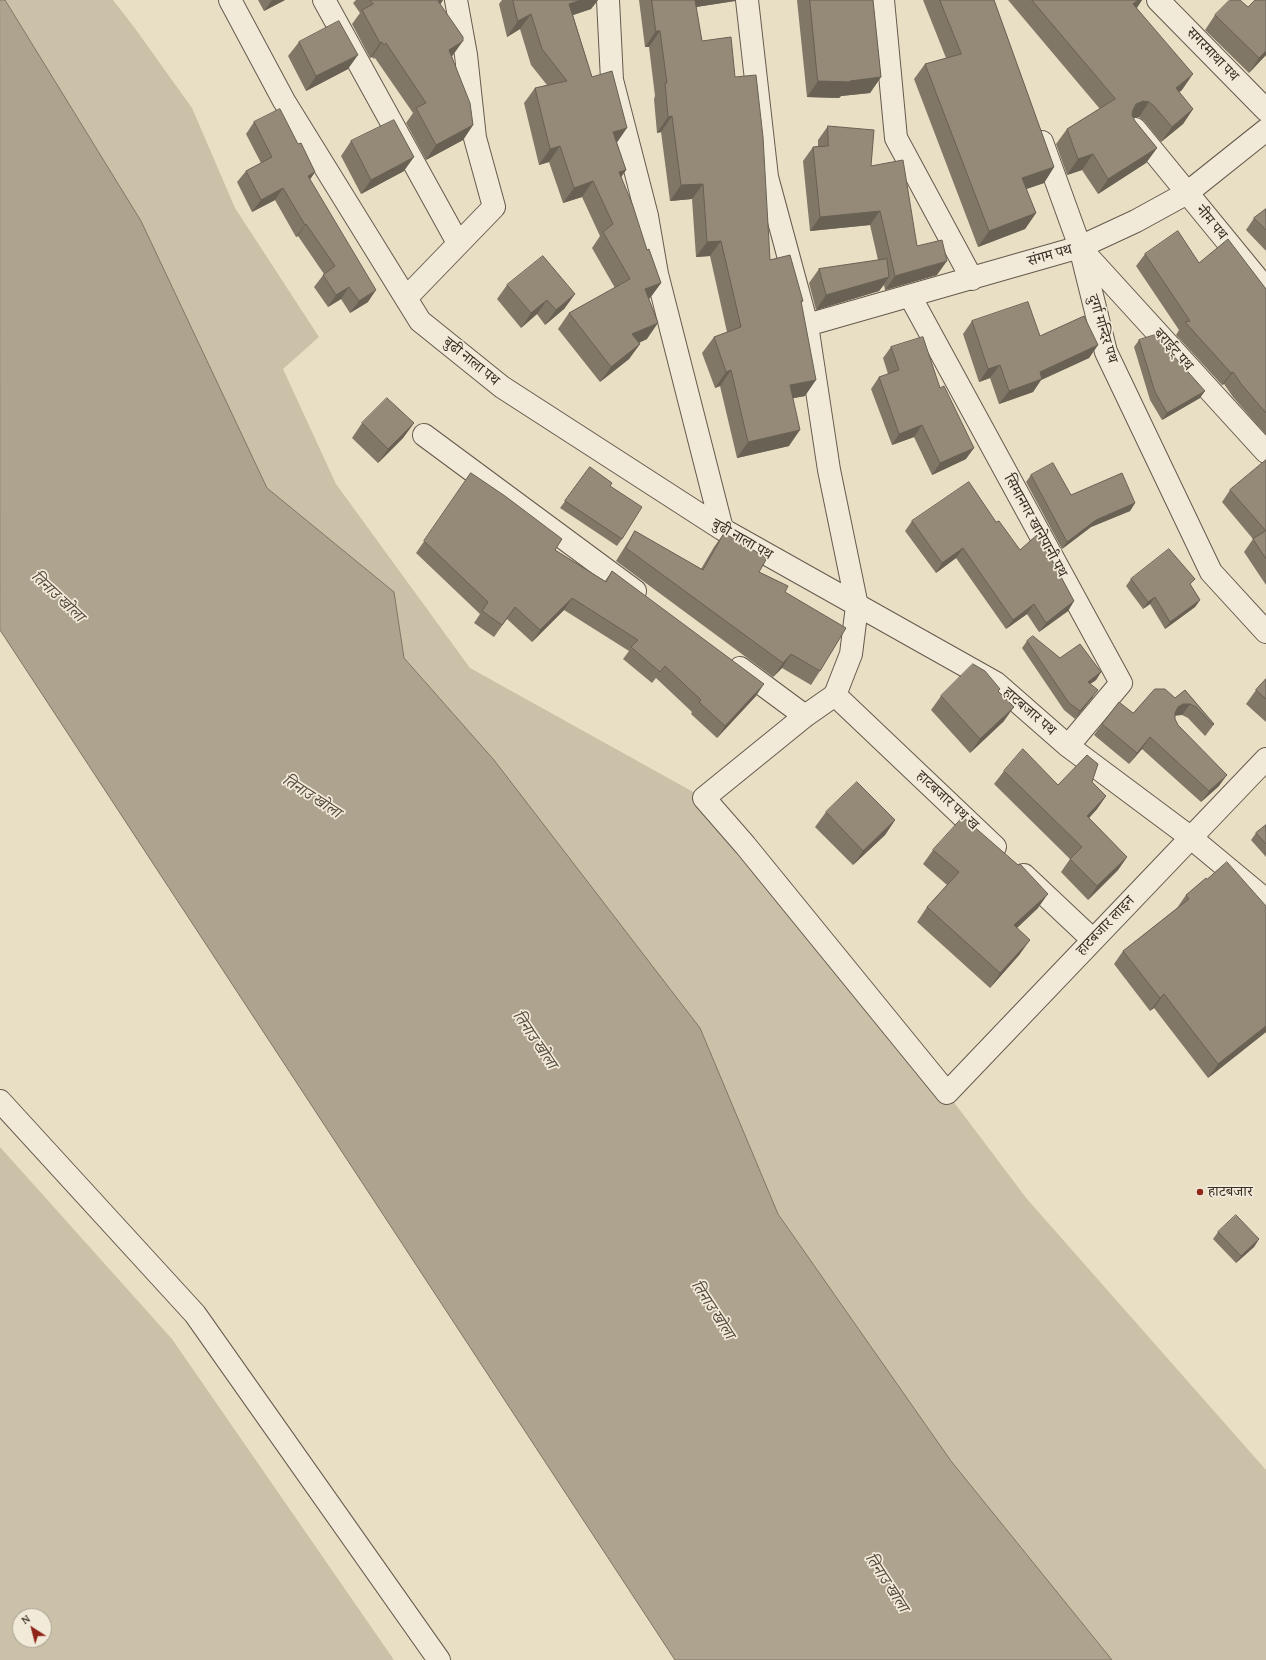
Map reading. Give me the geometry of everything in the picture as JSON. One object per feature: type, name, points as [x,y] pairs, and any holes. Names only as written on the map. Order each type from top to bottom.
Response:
[{"type":"street","name":"बुढी नाला पथ","points":[[230,0],[284,101],[420,321],[502,387],[722,529],[856,606]]},
{"type":"street","points":[[324,0],[458,243]]},
{"type":"street","points":[[406,298],[494,207],[475,138],[466,55],[456,0]]},
{"type":"street","points":[[608,0],[612,80],[647,216],[657,274],[722,529]]},
{"type":"street","points":[[722,655],[805,716],[835,695],[851,654],[856,606],[830,470],[807,325],[767,178],[746,0]]},
{"type":"street","points":[[883,0],[896,138],[972,278]]},
{"type":"street","name":"सगरमाथा पथ","points":[[1158,0],[1266,110]]},
{"type":"street","name":"दुर्गा मन्दिर पथ","points":[[1035,124],[1080,247],[1106,352],[1211,572],[1266,632]]},
{"type":"street","name":"नीम पथ","points":[[1134,129],[1266,289]]},
{"type":"street","name":"संगम पथ","points":[[807,325],[1080,247],[1136,221],[1187,193],[1266,130]]},
{"type":"street","name":"बराईट् पथ","points":[[1080,247],[1266,452]]},
{"type":"street","name":"सिमानगर खानेपानी पथ","points":[[910,296],[1121,684],[1068,746]]},
{"type":"street","points":[[424,434],[652,604]]},
{"type":"street","name":"हाटबजार पथ","points":[[856,606],[996,683],[1068,746],[1190,837],[1266,900]]},
{"type":"street","name":"हाटबजार पथ ख","points":[[835,695],[1093,940]]},
{"type":"street","name":"हाटबजार लाइन","points":[[805,716],[704,798],[745,845],[947,1093],[1266,758]]},
{"type":"street","points":[[1222,772],[1238,788]]},
{"type":"street","points":[[0,1101],[195,1314],[439,1660]]},
{"type":"shaded area","points":[[5,0],[113,0],[192,108],[235,208],[319,337],[283,369],[336,484],[470,668],[704,798],[947,1093],[1027,1199],[1266,1470],[1266,1660],[1112,1660],[951,1461],[778,1214],[700,1028],[494,760],[404,658],[394,592],[267,488],[141,221]]},
{"type":"shaded area","points":[[0,1147],[172,1339],[394,1660],[0,1660]]},
{"type":"water","name":"तिनाउ खोला","points":[[0,0],[5,0],[141,221],[267,488],[394,592],[404,658],[494,760],[700,1028],[778,1214],[951,1461],[1112,1660],[675,1660],[0,630]]},
{"type":"building","points":[[370,0],[440,0],[438,1],[463,37],[463,41],[449,50],[470,103],[473,125],[436,145],[416,108],[426,103],[386,43],[384,45],[382,42],[380,43],[362,10],[373,4]]},
{"type":"building","points":[[513,0],[581,0],[569,4],[592,77],[612,71],[627,128],[613,132],[626,170],[619,172],[633,206],[647,250],[649,249],[661,283],[645,289],[658,323],[632,334],[640,344],[611,367],[569,313],[630,279],[603,232],[613,224],[593,181],[574,188],[560,146],[550,149],[535,88],[567,81],[542,49],[531,14],[518,21]]},
{"type":"building","points":[[652,0],[695,0],[702,41],[731,37],[735,77],[756,75],[763,137],[770,260],[790,255],[803,301],[801,301],[816,380],[790,385],[800,430],[748,442],[731,370],[726,372],[714,337],[741,327],[721,241],[707,242],[703,184],[681,185],[672,116],[668,117],[665,83],[667,83],[660,31],[656,31]]},
{"type":"building","points":[[810,0],[873,0],[881,77],[850,82],[818,81]]},
{"type":"building","points":[[940,0],[994,0],[1054,167],[1022,178],[1036,213],[989,231],[925,64],[961,54]]},
{"type":"building","points":[[1032,0],[1138,0],[1133,4],[1193,74],[1176,88],[1193,109],[1172,127],[1149,102],[1143,101],[1136,104],[1132,115],[1135,121],[1157,148],[1108,179],[1093,154],[1078,159],[1067,129],[1115,99]]},
{"type":"building","points":[[1230,0],[1240,0],[1248,7],[1255,0],[1266,0],[1266,51],[1259,58],[1215,15]]},
{"type":"building","points":[[339,21],[358,55],[316,76],[299,42]]},
{"type":"building","points":[[280,109],[298,144],[301,143],[315,172],[308,176],[376,290],[359,301],[349,287],[336,295],[323,275],[335,266],[306,224],[305,225],[283,188],[261,200],[246,171],[272,157],[254,122]]},
{"type":"building","points":[[394,120],[414,157],[371,180],[351,141]]},
{"type":"building","points":[[828,126],[874,130],[871,166],[903,160],[917,246],[942,240],[947,261],[895,276],[880,211],[820,217],[813,147],[828,146]]},
{"type":"building","points":[[1266,209],[1266,230],[1254,218]]},
{"type":"building","points":[[1178,231],[1199,263],[1228,239],[1266,289],[1266,413],[1233,372],[1231,373],[1185,322],[1190,321],[1145,254]]},
{"type":"building","points":[[543,256],[575,294],[556,310],[547,300],[531,313],[507,285]]},
{"type":"building","points":[[887,259],[889,277],[826,295],[819,269]]},
{"type":"building","points":[[1028,302],[1040,336],[1084,316],[1098,345],[1040,372],[1042,379],[1009,391],[1000,365],[988,369],[972,321]]},
{"type":"building","points":[[1155,335],[1205,391],[1167,413],[1155,392],[1139,340]]},
{"type":"building","points":[[923,337],[940,388],[944,386],[974,448],[940,463],[922,425],[899,434],[879,377],[899,370],[891,347]]},
{"type":"building","points":[[387,398],[414,423],[388,449],[362,423]]},
{"type":"building","points":[[1266,460],[1266,531],[1230,490]]},
{"type":"building","points":[[1053,463],[1071,495],[1122,473],[1135,503],[1096,520],[1067,542],[1031,475]]},
{"type":"building","points":[[590,467],[612,483],[610,486],[642,507],[622,539],[565,501]]},
{"type":"building","points":[[471,473],[505,496],[562,539],[555,550],[606,582],[612,571],[764,684],[725,726],[699,702],[701,700],[665,666],[660,672],[631,647],[638,640],[572,598],[540,630],[515,607],[502,625],[482,611],[488,602],[424,541]]},
{"type":"building","points":[[969,482],[996,522],[999,521],[1020,550],[1038,534],[1074,601],[1046,623],[1034,604],[1013,620],[963,548],[942,563],[912,521]]},
{"type":"building","points":[[635,531],[703,570],[724,533],[767,558],[759,572],[788,586],[785,592],[846,628],[820,671],[791,654],[783,663],[626,548]]},
{"type":"building","points":[[1266,531],[1266,559],[1253,539]]},
{"type":"building","points":[[1169,549],[1195,579],[1190,584],[1200,600],[1170,622],[1155,597],[1148,602],[1131,579]]},
{"type":"building","points":[[1033,636],[1060,658],[1080,644],[1101,672],[1088,682],[1098,690],[1080,711],[1069,703],[1027,641]]},
{"type":"building","points":[[973,664],[985,671],[1000,689],[998,691],[1014,707],[980,739],[941,696]]},
{"type":"building","points":[[1266,679],[1266,699],[1256,690]]},
{"type":"building","points":[[1155,689],[1165,689],[1175,698],[1185,690],[1214,724],[1213,725],[1196,707],[1190,704],[1183,704],[1178,707],[1175,713],[1175,719],[1178,725],[1227,775],[1209,791],[1150,737],[1137,753],[1102,724],[1119,702],[1133,713]]},
{"type":"building","points":[[1023,749],[1058,785],[1087,755],[1098,764],[1092,782],[1106,796],[1087,816],[1127,857],[1097,886],[1070,859],[1082,847],[1004,771]]},
{"type":"building","points":[[857,782],[895,820],[863,851],[826,812]]},
{"type":"building","points":[[963,817],[1018,865],[1020,864],[1048,894],[1014,925],[1030,940],[1000,973],[927,907],[959,872],[933,850]]},
{"type":"building","points":[[1266,825],[1266,844],[1256,833]]},
{"type":"building","points":[[1227,862],[1266,906],[1266,1026],[1218,1064],[1164,994],[1160,998],[1123,951],[1189,899],[1186,895]]},
{"type":"building","points":[[1236,1215],[1259,1239],[1241,1256],[1218,1232]]},
{"type":"place","name":"हाटबजार","points":[[1200,1192]]}]
